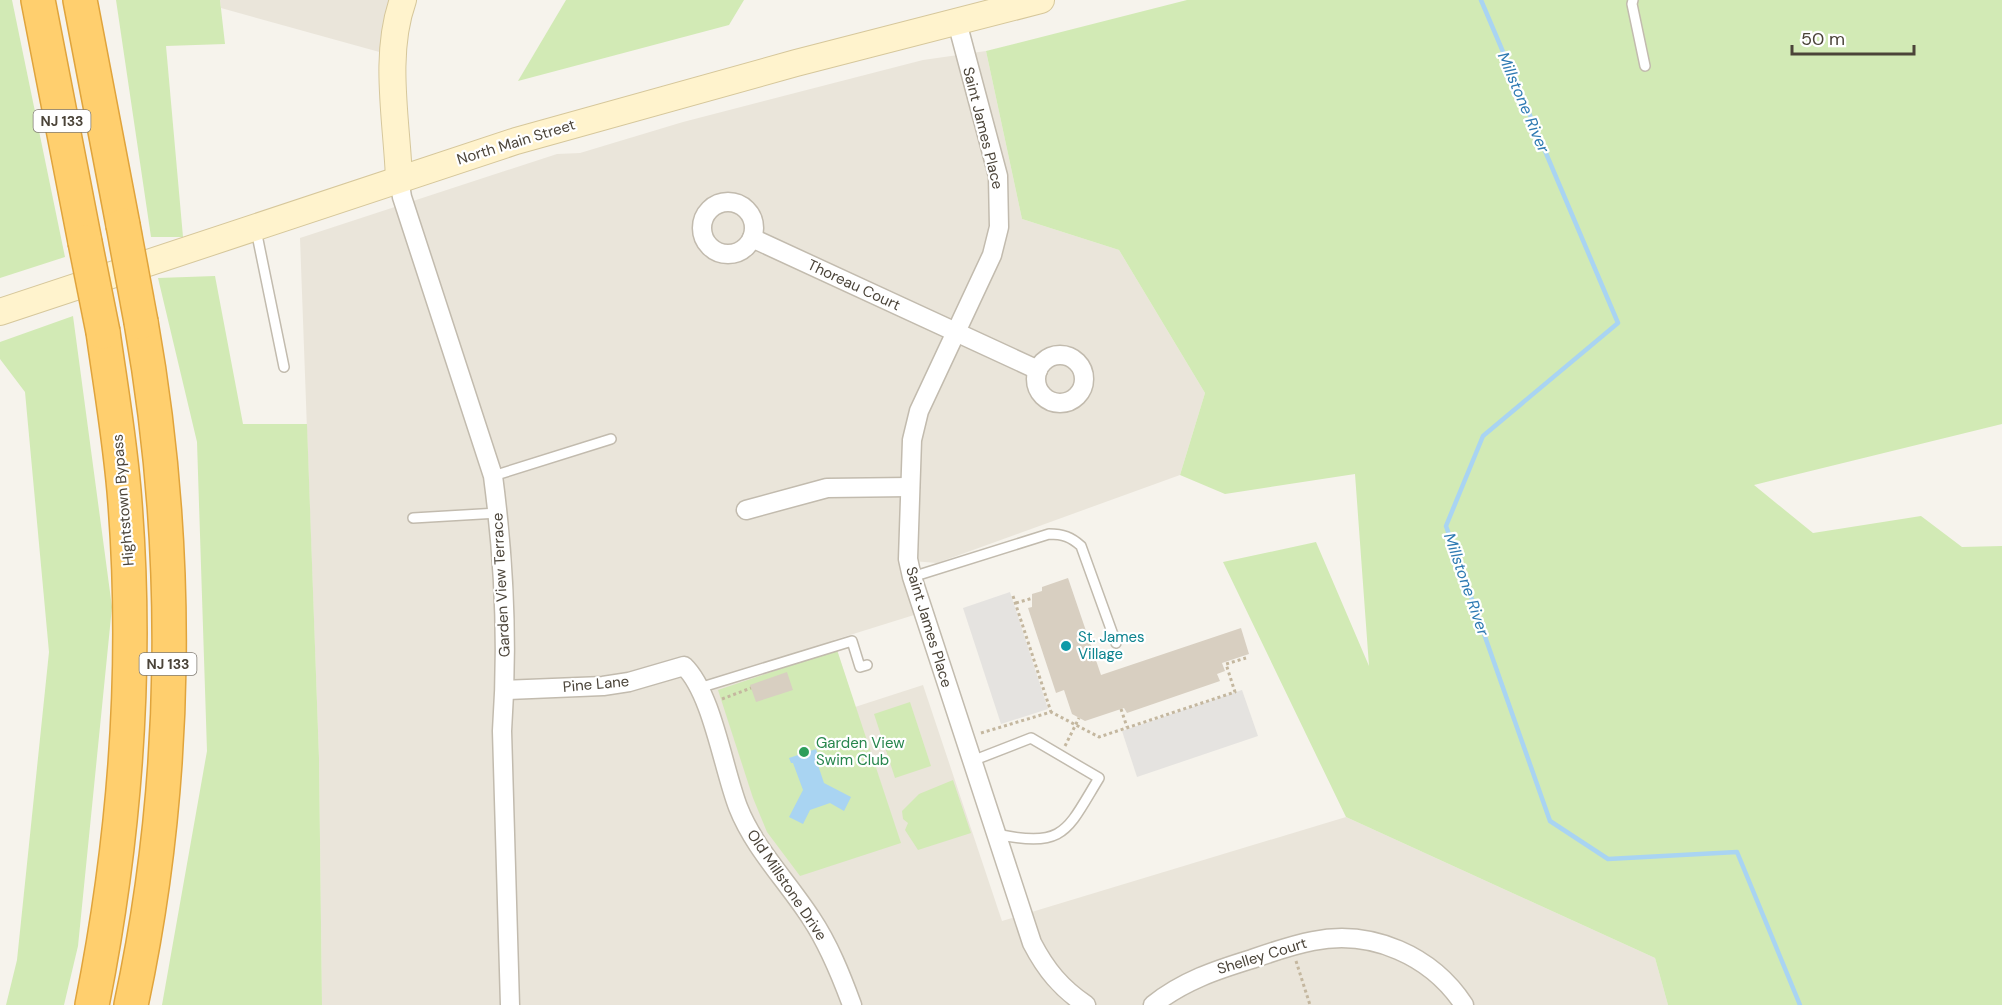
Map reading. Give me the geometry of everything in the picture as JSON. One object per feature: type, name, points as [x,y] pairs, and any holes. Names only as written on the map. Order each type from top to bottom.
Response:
[{"type":"highway","name":"Hightstown Bypass","points":[[38,0],[103,332],[125,503],[130,594],[130,685],[120,827],[92,1005]]},
{"type":"highway","name":"NJ 133","points":[[80,0],[141,322],[163,487],[169,648],[161,808],[150,896],[131,1005]]},
{"type":"street","points":[[399,179],[393,72],[395,41],[403,0]]},
{"type":"street","name":"North Main Street","points":[[0,312],[527,138],[796,63],[1041,0]]},
{"type":"street","name":"Saint James Place","points":[[957,22],[998,176],[999,226],[992,255],[920,411],[912,440],[908,559],[1032,943],[1046,969],[1062,987],[1086,1005]]},
{"type":"street","name":"Garden View Terrace","points":[[399,179],[402,197],[493,476],[498,513],[505,690],[502,731],[510,1005]]},
{"type":"street","name":"Thoreau Court","points":[[752,238],[1038,370]]},
{"type":"street","points":[[746,510],[826,488],[910,487]]},
{"type":"street","name":"Pine Lane","points":[[505,690],[603,686],[629,682],[684,666]]},
{"type":"street","name":"Old Millstone Drive","points":[[684,666],[692,673],[699,688],[738,807],[752,834],[825,940],[852,1005]]},
{"type":"street","name":"Shelley Court","points":[[1154,1005],[1184,983],[1212,972],[1315,940],[1342,939],[1387,945],[1407,953],[1440,975],[1464,1005]]},
{"type":"lane","points":[[1633,0],[1645,66]]},
{"type":"lane","points":[[256,227],[284,367]]},
{"type":"lane","points":[[493,476],[611,439]]},
{"type":"lane","points":[[413,518],[498,513]]},
{"type":"lane","points":[[912,577],[1049,534],[1072,538],[1086,554],[1116,643]]},
{"type":"lane","points":[[699,688],[862,638]]},
{"type":"lane","points":[[852,641],[860,667],[867,665]]},
{"type":"lane","points":[[972,761],[1031,738],[1099,778],[1069,827],[1059,835],[1045,839],[1023,840],[996,834]]},
{"type":"path","points":[[1013,596],[1051,712]]},
{"type":"path","points":[[1016,603],[1034,598]]},
{"type":"path","points":[[981,733],[1051,712],[1099,737],[1235,692],[1226,664],[1246,658]]},
{"type":"path","points":[[719,700],[751,688]]},
{"type":"path","points":[[1121,710],[1127,727]]},
{"type":"path","points":[[1060,755],[1079,718]]},
{"type":"path","points":[[1295,960],[1310,1005]]},
{"type":"shaded area","points":[[220,0],[391,0],[383,53],[221,8]]},
{"type":"shaded area","points":[[986,51],[1022,219],[1119,250],[1205,393],[1180,475],[937,563],[900,560],[914,615],[834,640],[855,707],[923,685],[1002,921],[1346,817],[1655,958],[1668,1005],[322,1005],[319,758],[300,238],[557,154],[580,153],[683,122],[923,60]]},
{"type":"shaded area","points":[[1010,592],[1048,709],[1001,724],[963,608]]},
{"type":"shaded area","points":[[1242,690],[1258,736],[1137,777],[1122,731]]},
{"type":"green space","points":[[0,0],[12,0],[65,257],[0,278]]},
{"type":"green space","points":[[116,0],[220,0],[225,44],[166,46],[183,237],[151,237]]},
{"type":"green space","points":[[566,0],[744,0],[729,25],[518,81]]},
{"type":"green space","points":[[1187,0],[2002,0],[2002,424],[1754,485],[1813,533],[1921,516],[1962,547],[2002,546],[2002,1005],[1668,1005],[1655,958],[1346,817],[1223,562],[1316,542],[1369,666],[1355,474],[1225,494],[1180,475],[1205,393],[1119,250],[1022,219],[986,51]]},
{"type":"green space","points":[[215,276],[243,424],[307,424],[319,758],[322,1005],[162,1005],[207,751],[197,442],[158,278]]},
{"type":"green space","points":[[73,316],[112,607],[78,946],[64,1005],[6,1005],[17,960],[49,652],[25,392],[0,359],[0,342]]},
{"type":"green space","name":"Garden View Swim Club","points":[[837,650],[901,843],[800,876],[767,832],[753,798],[718,690]]},
{"type":"green space","points":[[910,702],[931,766],[895,778],[874,714]]},
{"type":"green space","points":[[953,780],[971,833],[918,850],[905,830],[908,823],[903,819],[902,811],[919,794]]},
{"type":"water","points":[[816,749],[818,755],[815,756],[824,783],[851,797],[844,811],[830,803],[810,810],[803,824],[789,817],[803,790],[789,758]]},
{"type":"building","name":"St. James Village","points":[[1068,578],[1101,675],[1241,628],[1249,654],[1222,663],[1225,671],[1217,674],[1220,681],[1127,713],[1124,708],[1085,721],[1072,714],[1064,690],[1056,693],[1028,608],[1032,607],[1032,594],[1042,591],[1042,587]]},
{"type":"building","points":[[787,672],[793,690],[756,702],[750,685]]},
{"type":"waterway","name":"Millstone River","points":[[1481,0],[1618,323],[1483,436],[1446,526],[1550,821],[1608,859],[1737,852],[1800,1005]]},
{"type":"place","name":"St. James Village","points":[[1066,646]]},
{"type":"place","name":"Garden View Swim Club","points":[[804,752]]}]
